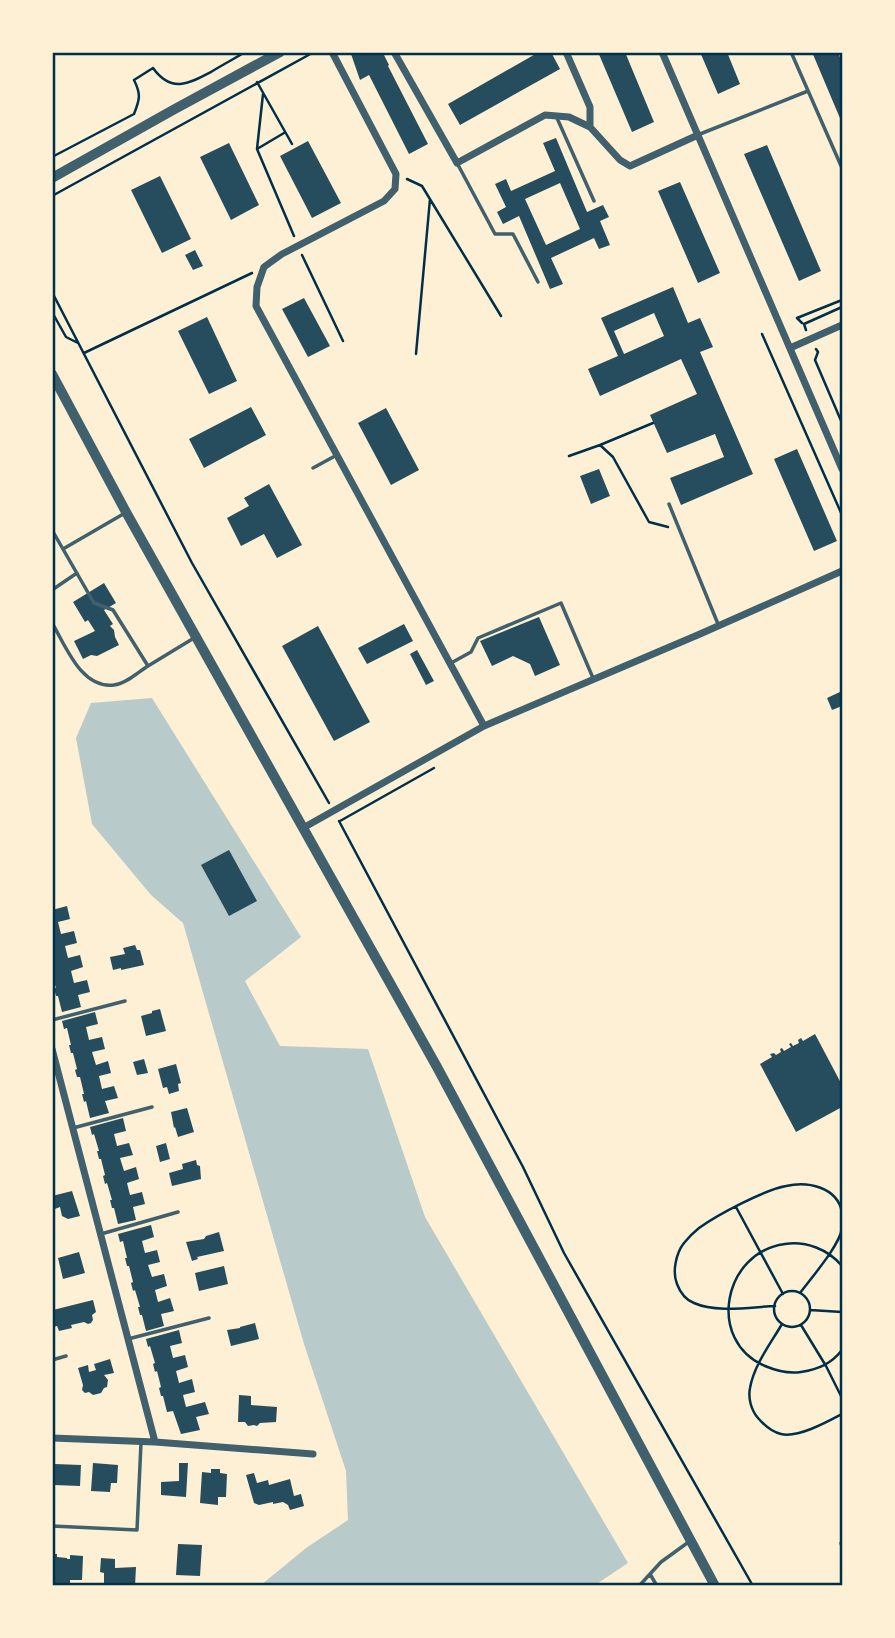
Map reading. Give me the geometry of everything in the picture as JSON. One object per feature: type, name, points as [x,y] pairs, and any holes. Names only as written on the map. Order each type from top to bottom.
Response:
[{"type":"street","points":[[52,178],[280,52]]},
{"type":"street","points":[[332,52],[396,174],[395,189],[384,201],[282,254],[264,267],[257,287],[256,306],[484,726]]},
{"type":"street","points":[[394,52],[457,163],[545,115],[569,117],[590,127],[620,160],[630,166],[698,135]]},
{"type":"street","points":[[566,52],[590,107],[590,127]]},
{"type":"street","points":[[662,52],[842,469]]},
{"type":"street","points":[[790,348],[842,325]]},
{"type":"street","points":[[52,374],[437,1067],[715,1586]]},
{"type":"street","points":[[303,828],[484,726],[842,571]]},
{"type":"street","points":[[52,1049],[155,1442]]},
{"type":"street","points":[[52,1438],[141,1441],[313,1454]]},
{"type":"lane","points":[[791,52],[842,168]]},
{"type":"lane","points":[[698,135],[808,91]]},
{"type":"lane","points":[[556,116],[594,201]]},
{"type":"lane","points":[[457,163],[495,234],[513,234],[538,282]]},
{"type":"lane","points":[[313,468],[337,455]]},
{"type":"lane","points":[[668,504],[719,626]]},
{"type":"lane","points":[[63,549],[127,512]]},
{"type":"lane","points":[[52,530],[94,603],[113,610],[148,666]]},
{"type":"lane","points":[[52,590],[77,573]]},
{"type":"lane","points":[[450,663],[471,652],[478,638],[561,603],[594,680]]},
{"type":"lane","points":[[52,623],[82,673],[94,683],[115,685],[196,637]]},
{"type":"lane","points":[[52,1020],[125,1001]]},
{"type":"lane","points":[[73,1128],[152,1107]]},
{"type":"lane","points":[[101,1234],[178,1212]]},
{"type":"lane","points":[[128,1339],[209,1318]]},
{"type":"lane","points":[[52,1360],[66,1356]]},
{"type":"lane","points":[[52,1526],[137,1530],[141,1441]]},
{"type":"lane","points":[[639,1586],[661,1562],[691,1540]]},
{"type":"lane","points":[[650,1574],[657,1586]]},
{"type":"path","points":[[52,157],[134,114],[140,99],[134,80],[153,68],[157,75],[171,84],[191,83],[245,52]]},
{"type":"path","points":[[52,196],[314,52]]},
{"type":"path","points":[[241,55],[292,144]]},
{"type":"path","points":[[263,93],[257,149],[298,246],[343,341]]},
{"type":"path","points":[[257,149],[285,133]]},
{"type":"path","points":[[396,174],[422,187],[501,316]]},
{"type":"path","points":[[416,354],[430,199]]},
{"type":"path","points":[[83,354],[264,267]]},
{"type":"path","points":[[52,292],[192,563],[334,811]]},
{"type":"path","points":[[842,300],[797,318],[804,324],[818,352],[815,360],[842,423]]},
{"type":"path","points":[[804,324],[842,307]]},
{"type":"path","points":[[52,312],[66,337],[79,344]]},
{"type":"path","points":[[762,334],[842,515]]},
{"type":"path","points":[[569,456],[653,423]]},
{"type":"path","points":[[600,445],[613,457],[649,522],[678,528]]},
{"type":"path","points":[[443,763],[340,821],[523,1167],[564,1253],[753,1586]]},
{"type":"path","points":[[775,1306],[728,1308],[693,1303],[681,1293],[675,1280],[676,1260],[682,1245],[697,1229],[736,1207],[785,1186],[805,1183],[820,1187],[832,1194],[842,1212]]},
{"type":"path","points":[[736,1207],[782,1294]]},
{"type":"path","points":[[800,1293],[829,1254],[842,1228]]},
{"type":"path","points":[[842,1266],[829,1254],[813,1246],[795,1243],[777,1245],[760,1252],[747,1262],[730,1291],[728,1308],[730,1325],[736,1340],[759,1364],[776,1371],[812,1371],[826,1366],[842,1350]]},
{"type":"path","points":[[788,1292],[800,1293],[808,1300],[809,1316],[801,1325],[791,1327],[782,1324],[776,1316],[775,1306],[779,1297],[788,1292]]},
{"type":"path","points":[[810,1310],[842,1312]]},
{"type":"path","points":[[782,1324],[759,1364],[750,1388],[750,1405],[756,1416],[769,1429],[782,1435],[799,1433],[842,1414]]},
{"type":"path","points":[[801,1325],[842,1398]]},
{"type":"shaded area","points":[[152,698],[301,937],[245,981],[280,1046],[368,1049],[425,1217],[628,1563],[595,1585],[261,1585],[306,1548],[348,1520],[346,1471],[304,1344],[183,923],[151,895],[92,824],[76,738],[91,703]]},
{"type":"building","points":[[539,52],[551,52],[560,69],[460,125],[448,104]]},
{"type":"building","points":[[598,52],[625,52],[654,122],[632,132]]},
{"type":"building","points":[[700,52],[727,52],[740,84],[718,94]]},
{"type":"building","points":[[812,52],[838,52],[842,63],[842,123]]},
{"type":"building","points":[[383,53],[428,144],[409,154],[369,75],[360,80],[351,54]]},
{"type":"building","points":[[556,138],[587,212],[603,205],[609,217],[600,221],[610,245],[599,249],[594,238],[551,258],[563,284],[550,289],[519,216],[503,224],[497,212],[506,207],[495,184],[506,179],[511,191],[555,171],[543,143]],"holes":[[[560,183],[580,229],[546,245],[525,199]]]},
{"type":"building","points":[[308,141],[341,203],[312,218],[280,156]]},
{"type":"building","points":[[229,143],[259,205],[231,220],[200,157]]},
{"type":"building","points":[[767,145],[821,271],[799,281],[744,154]]},
{"type":"building","points":[[160,176],[191,239],[162,253],[131,190]]},
{"type":"building","points":[[680,182],[720,273],[698,283],[658,191]]},
{"type":"building","points":[[195,250],[203,266],[193,270],[185,255]]},
{"type":"building","points":[[673,287],[688,323],[700,318],[713,347],[700,352],[753,474],[681,505],[670,478],[724,457],[715,434],[667,453],[650,415],[697,394],[681,359],[600,396],[588,369],[618,356],[601,318]],"holes":[[[654,313],[664,336],[624,354],[614,331]]]},
{"type":"building","points":[[304,298],[330,346],[308,357],[282,309]]},
{"type":"building","points":[[207,317],[237,381],[209,394],[178,331]]},
{"type":"building","points":[[251,407],[266,435],[204,468],[189,439]]},
{"type":"building","points":[[386,408],[419,470],[391,485],[358,423]]},
{"type":"building","points":[[797,449],[837,541],[814,551],[774,459]]},
{"type":"building","points":[[599,469],[610,496],[591,504],[580,476]]},
{"type":"building","points":[[269,484],[302,545],[277,558],[264,534],[241,546],[227,518],[249,506],[244,498]]},
{"type":"building","points":[[104,583],[116,603],[104,610],[113,624],[110,626],[119,645],[97,656],[91,655],[83,659],[74,641],[95,631],[88,620],[85,622],[73,602]]},
{"type":"building","points":[[539,617],[560,665],[535,676],[530,664],[513,656],[492,666],[480,641]]},
{"type":"building","points":[[404,624],[413,641],[367,664],[358,648]]},
{"type":"building","points":[[318,626],[370,722],[334,741],[282,646]]},
{"type":"building","points":[[417,650],[434,681],[426,685],[410,654]]},
{"type":"building","points":[[842,691],[842,706],[832,710],[827,698]]},
{"type":"building","points":[[229,850],[257,901],[229,916],[201,865]]},
{"type":"building","points":[[67,906],[70,919],[58,922],[61,934],[74,931],[77,943],[65,946],[68,958],[80,955],[83,967],[71,971],[74,983],[87,980],[90,992],[78,995],[81,1007],[62,1012],[52,975],[52,910]]},
{"type":"building","points":[[135,945],[137,950],[140,950],[144,965],[113,970],[110,957],[125,954],[123,948]]},
{"type":"building","points":[[160,1009],[166,1031],[146,1036],[141,1016]]},
{"type":"building","points":[[95,1012],[98,1024],[86,1027],[89,1040],[102,1037],[105,1049],[92,1052],[96,1065],[108,1061],[111,1073],[99,1076],[102,1089],[114,1086],[118,1098],[105,1101],[109,1113],[90,1118],[80,1077],[77,1077],[75,1070],[77,1069],[67,1028],[64,1029],[62,1021]]},
{"type":"building","points":[[815,1034],[842,1085],[842,1107],[796,1132],[760,1064],[772,1057],[770,1054],[776,1055],[781,1052],[780,1049],[784,1051],[791,1047],[789,1044],[793,1046],[799,1043],[801,1038],[803,1041]]},
{"type":"building","points":[[144,1059],[148,1073],[137,1075],[133,1062]]},
{"type":"building","points":[[176,1064],[181,1083],[178,1084],[179,1091],[169,1094],[167,1087],[163,1088],[158,1069]]},
{"type":"building","points":[[187,1108],[194,1132],[178,1137],[171,1112]]},
{"type":"building","points":[[123,1118],[126,1131],[114,1134],[117,1146],[129,1143],[133,1155],[120,1158],[124,1171],[136,1167],[139,1179],[127,1183],[130,1195],[142,1192],[145,1204],[133,1207],[136,1220],[118,1224],[90,1127]]},
{"type":"building","points":[[166,1143],[170,1159],[160,1162],[156,1146]]},
{"type":"building","points":[[196,1160],[200,1166],[201,1179],[172,1186],[169,1173],[183,1169],[182,1164]]},
{"type":"building","points":[[72,1191],[80,1216],[68,1219],[62,1216],[60,1207],[52,1210],[52,1196]]},
{"type":"building","points":[[151,1225],[154,1237],[142,1241],[145,1253],[157,1250],[160,1262],[148,1265],[152,1277],[164,1274],[167,1286],[155,1290],[158,1302],[170,1298],[174,1311],[161,1314],[164,1326],[146,1331],[135,1290],[133,1291],[123,1241],[120,1242],[118,1234]]},
{"type":"building","points":[[219,1232],[224,1251],[197,1257],[198,1259],[192,1261],[186,1242],[204,1239]]},
{"type":"building","points":[[79,1252],[85,1273],[63,1279],[58,1258]]},
{"type":"building","points":[[224,1266],[228,1284],[199,1291],[195,1273]]},
{"type":"building","points":[[93,1300],[96,1312],[92,1315],[91,1323],[71,1325],[72,1328],[59,1331],[57,1326],[52,1327],[53,1310]]},
{"type":"building","points":[[255,1323],[259,1339],[231,1346],[227,1330]]},
{"type":"building","points":[[179,1330],[182,1343],[170,1346],[173,1358],[185,1355],[188,1367],[176,1371],[179,1383],[192,1379],[195,1392],[183,1395],[186,1407],[205,1402],[209,1414],[196,1417],[200,1430],[181,1434],[173,1411],[167,1412],[161,1396],[157,1371],[155,1372],[153,1364],[155,1363],[146,1339]]},
{"type":"building","points":[[110,1359],[114,1373],[104,1375],[108,1380],[107,1387],[101,1393],[85,1393],[78,1368],[88,1365],[89,1372],[96,1370],[94,1364]]},
{"type":"building","points":[[239,1395],[251,1396],[251,1405],[277,1407],[276,1422],[248,1426],[245,1422],[238,1422]]},
{"type":"building","points":[[93,1463],[118,1465],[117,1483],[111,1483],[110,1492],[91,1491]]},
{"type":"building","points":[[179,1463],[188,1463],[186,1497],[161,1495],[161,1482],[179,1481]]},
{"type":"building","points":[[55,1464],[81,1465],[80,1486],[54,1485]]},
{"type":"building","points":[[211,1469],[220,1469],[220,1473],[227,1474],[226,1497],[218,1497],[218,1505],[200,1503],[202,1472],[211,1473]]},
{"type":"building","points":[[254,1473],[257,1483],[268,1480],[269,1485],[290,1479],[294,1496],[301,1494],[304,1506],[290,1510],[283,1502],[259,1505],[254,1503],[246,1475]]},
{"type":"building","points":[[178,1544],[202,1545],[200,1576],[176,1575]]},
{"type":"building","points":[[52,1554],[67,1559],[70,1559],[70,1555],[83,1556],[82,1580],[70,1580],[70,1584],[54,1583]]},
{"type":"building","points":[[101,1558],[115,1559],[115,1568],[136,1567],[135,1586],[104,1586],[104,1573],[100,1572]]}]
